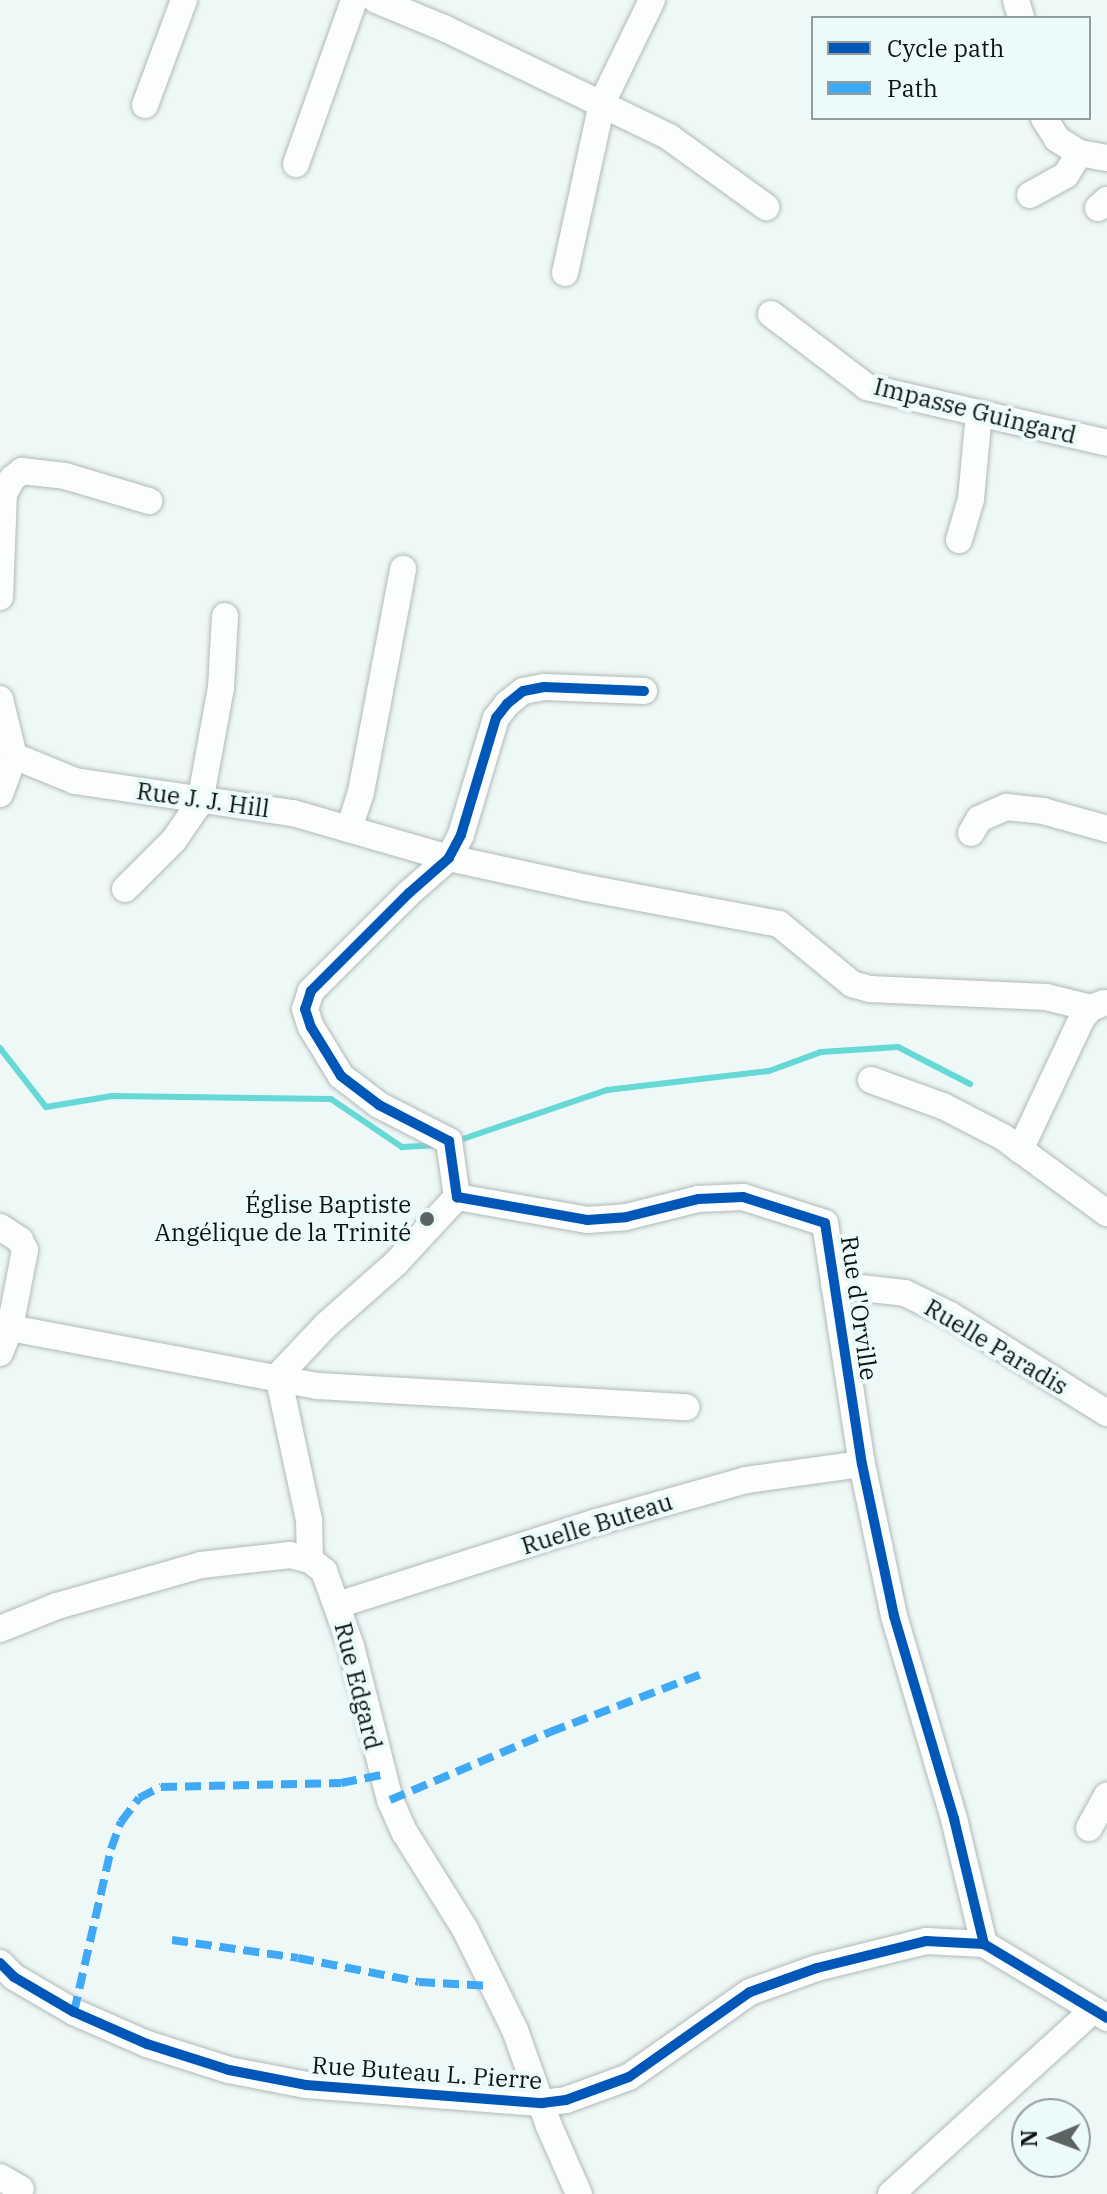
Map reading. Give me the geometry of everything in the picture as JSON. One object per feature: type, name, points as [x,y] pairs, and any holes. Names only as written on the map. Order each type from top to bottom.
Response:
[{"type":"street","points":[[145,105],[184,0]]},
{"type":"street","points":[[296,164],[354,0]]},
{"type":"street","points":[[376,0],[446,29],[669,137],[766,207]]},
{"type":"street","points":[[565,273],[602,103],[652,0]]},
{"type":"street","points":[[1044,120],[1046,127],[1057,139],[1079,153],[1107,158]]},
{"type":"street","points":[[1030,195],[1066,175],[1079,153]]},
{"type":"street","name":"Impasse Guingard","points":[[771,314],[867,387],[1107,443]]},
{"type":"street","points":[[959,540],[971,499],[979,413]]},
{"type":"street","points":[[0,597],[4,494],[12,479],[22,471],[65,476],[149,501]]},
{"type":"street","points":[[349,829],[361,792],[403,569]]},
{"type":"street","points":[[125,889],[174,840],[200,802],[221,688],[225,616]]},
{"type":"street","points":[[278,1376],[326,1325],[396,1263],[457,1197],[450,1145],[379,1105],[341,1076],[311,1027],[305,1009],[311,991],[449,858],[461,835],[496,718],[507,704],[523,691],[544,687],[644,691]]},
{"type":"street","points":[[0,699],[14,756],[0,794]]},
{"type":"street","name":"Rue J. J. Hill","points":[[14,756],[75,781],[200,802],[293,813],[449,858],[779,924],[852,984],[870,989],[1046,997],[1099,1005]]},
{"type":"street","points":[[971,833],[979,819],[1006,807],[1043,811],[1107,829]]},
{"type":"street","points":[[1020,1150],[1082,1018],[1099,1005]]},
{"type":"street","points":[[871,1080],[943,1106],[1020,1150],[1107,1213]]},
{"type":"street","name":"Rue d'Orville","points":[[457,1197],[587,1220],[626,1217],[698,1199],[743,1197],[825,1223],[862,1464],[894,1616],[954,1819],[984,1944]]},
{"type":"street","points":[[0,1227],[20,1240],[25,1250],[10,1328],[0,1353]]},
{"type":"street","name":"Ruelle Paradis","points":[[834,1285],[905,1293],[950,1315],[1107,1413]]},
{"type":"street","points":[[10,1328],[278,1376],[318,1386],[686,1407]]},
{"type":"street","points":[[0,1629],[57,1606],[201,1565],[290,1555],[310,1560],[309,1520],[278,1376]]},
{"type":"street","name":"Ruelle Buteau","points":[[338,1605],[597,1522],[746,1480],[862,1464]]},
{"type":"street","name":"Rue Edgard","points":[[310,1560],[324,1571],[338,1605],[390,1800],[405,1833],[465,1929],[515,2030],[579,2194]]},
{"type":"street","points":[[1089,1828],[1107,1796]]},
{"type":"street","name":"Rue Buteau L. Pierre","points":[[0,1963],[14,1977],[74,2012],[147,2044],[229,2070],[306,2085],[542,2103],[566,2100],[629,2077],[750,1992],[790,1977],[926,1941],[984,1944]]},
{"type":"street","points":[[891,2194],[1099,2015],[984,1944]]},
{"type":"waterway","points":[[454,1142],[607,1090],[769,1071],[821,1052],[898,1047],[970,1084]]},
{"type":"waterway","points":[[0,1048],[46,1107],[112,1096],[331,1099],[402,1147],[435,1145]]},
{"type":"marked path","points":[[390,1800],[550,1732],[702,1674]]},
{"type":"marked path","points":[[74,2012],[111,1849],[121,1822],[139,1798],[161,1787],[341,1783],[381,1775]]},
{"type":"marked path","points":[[172,1940],[298,1958],[419,1982],[491,1986]]},
{"type":"cycle path","points":[[644,691],[544,687],[523,691],[507,704],[496,718],[461,835],[449,858],[409,893],[311,991],[305,1009],[311,1027],[341,1076],[379,1105],[449,1141],[457,1197],[587,1220],[626,1217],[698,1199],[743,1197],[825,1223],[862,1464],[894,1616],[954,1819],[984,1944],[1107,2018]]},
{"type":"cycle path","points":[[0,1963],[14,1977],[74,2012],[147,2044],[229,2070],[306,2085],[542,2103],[566,2100],[629,2077],[750,1992],[817,1968],[926,1941],[984,1944]]},
{"type":"place","name":"Église Baptiste Angélique de la Trinité","points":[[427,1219]]}]
